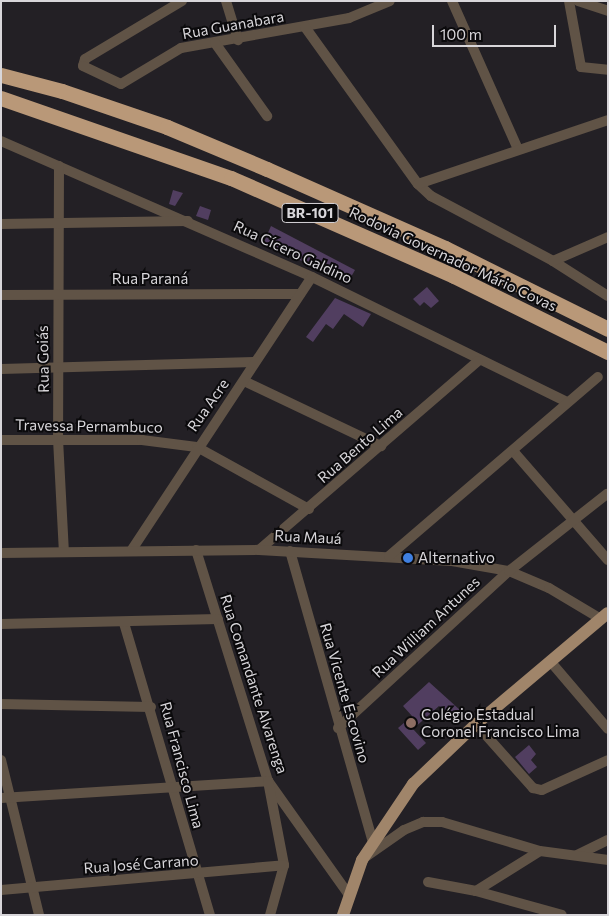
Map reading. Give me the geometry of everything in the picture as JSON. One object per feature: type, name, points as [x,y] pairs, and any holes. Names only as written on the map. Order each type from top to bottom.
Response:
[{"type":"highway","name":"Rodovia Governador Mário Covas","points":[[1,75],[62,91],[167,127],[267,168],[445,248],[608,329]]},
{"type":"highway","name":"Rodovia Governador Mário Covas","points":[[1,98],[230,178],[454,276],[608,352]]},
{"type":"main road","points":[[343,915],[362,860],[414,784],[476,724],[604,616]]},
{"type":"street","name":"Rua Guanabara","points":[[182,1],[85,59],[85,68],[116,83],[125,83],[166,54],[348,18],[390,1]]},
{"type":"street","points":[[226,1],[238,40]]},
{"type":"street","points":[[452,1],[518,149]]},
{"type":"street","points":[[569,1],[580,67],[608,70]]},
{"type":"street","points":[[578,1],[608,11]]},
{"type":"street","points":[[305,27],[418,184],[444,205],[553,261],[608,296]]},
{"type":"street","points":[[215,43],[267,116]]},
{"type":"street","points":[[418,184],[608,120]]},
{"type":"street","name":"Rua Cícero Galdino","points":[[1,140],[192,221],[312,277],[478,361],[567,402]]},
{"type":"street","name":"Rua Goiás","points":[[59,166],[57,294],[58,439],[64,552]]},
{"type":"street","points":[[1,224],[192,221]]},
{"type":"street","points":[[553,261],[608,237]]},
{"type":"street","name":"Rua Acre","points":[[131,552],[197,447],[244,381],[254,362],[312,277]]},
{"type":"street","name":"Rua Paraná","points":[[1,296],[57,294],[300,294]]},
{"type":"street","name":"Rua Bento Lima","points":[[259,550],[309,509],[478,361]]},
{"type":"street","points":[[1,369],[254,362]]},
{"type":"street","points":[[390,556],[514,452],[567,402],[598,377]]},
{"type":"street","points":[[244,381],[381,446]]},
{"type":"street","name":"Travessa Pernambuco","points":[[1,440],[161,441],[197,447],[309,509]]},
{"type":"street","points":[[514,452],[608,560]]},
{"type":"street","name":"Rua William Antunes","points":[[338,728],[509,572],[607,494]]},
{"type":"street","name":"Rua Comandante Alvarenga","points":[[196,550],[268,781],[349,895]]},
{"type":"street","name":"Rua Mauá","points":[[1,553],[259,550],[390,556],[509,572],[548,588],[604,616]]},
{"type":"street","name":"Rua Vicente Escovino","points":[[290,551],[338,728],[373,843]]},
{"type":"street","points":[[1,624],[218,619]]},
{"type":"street","name":"Rua Francisco Lima","points":[[124,622],[151,707],[197,875],[210,915]]},
{"type":"street","points":[[550,661],[608,729]]},
{"type":"street","points":[[1,704],[151,707]]},
{"type":"street","points":[[476,724],[533,788],[542,790],[608,760]]},
{"type":"street","points":[[1,760],[13,798],[31,888],[39,915]]},
{"type":"street","points":[[1,798],[268,781],[284,865],[270,915]]},
{"type":"street","points":[[362,860],[404,830],[423,822],[442,822],[540,850],[608,860]]},
{"type":"street","points":[[578,855],[608,840]]},
{"type":"street","points":[[476,890],[540,850]]},
{"type":"street","name":"Rua José Carrano","points":[[1,890],[197,875],[284,865]]},
{"type":"street","points":[[428,882],[476,890],[562,915]]},
{"type":"building","points":[[173,190],[183,193],[175,206],[169,204]]},
{"type":"building","points":[[200,206],[211,210],[208,220],[196,216]]},
{"type":"building","points":[[271,226],[355,270],[347,284],[264,242]]},
{"type":"building","points":[[427,287],[439,301],[431,308],[424,302],[420,306],[413,299]]},
{"type":"building","points":[[335,298],[371,314],[363,327],[344,314],[333,329],[326,324],[313,342],[306,337]]},
{"type":"building","name":"Colégio Estadual Coronel Francisco Lima","points":[[429,682],[460,710],[451,718],[439,706],[413,729],[426,743],[418,750],[398,728],[412,716],[403,706]]},
{"type":"building","points":[[529,745],[536,754],[531,760],[537,767],[529,774],[515,757]]},
{"type":"place","name":"Alternativo","points":[[408,558]]},
{"type":"place","name":"Colégio Estadual Coronel Francisco Lima","points":[[411,723]]}]
